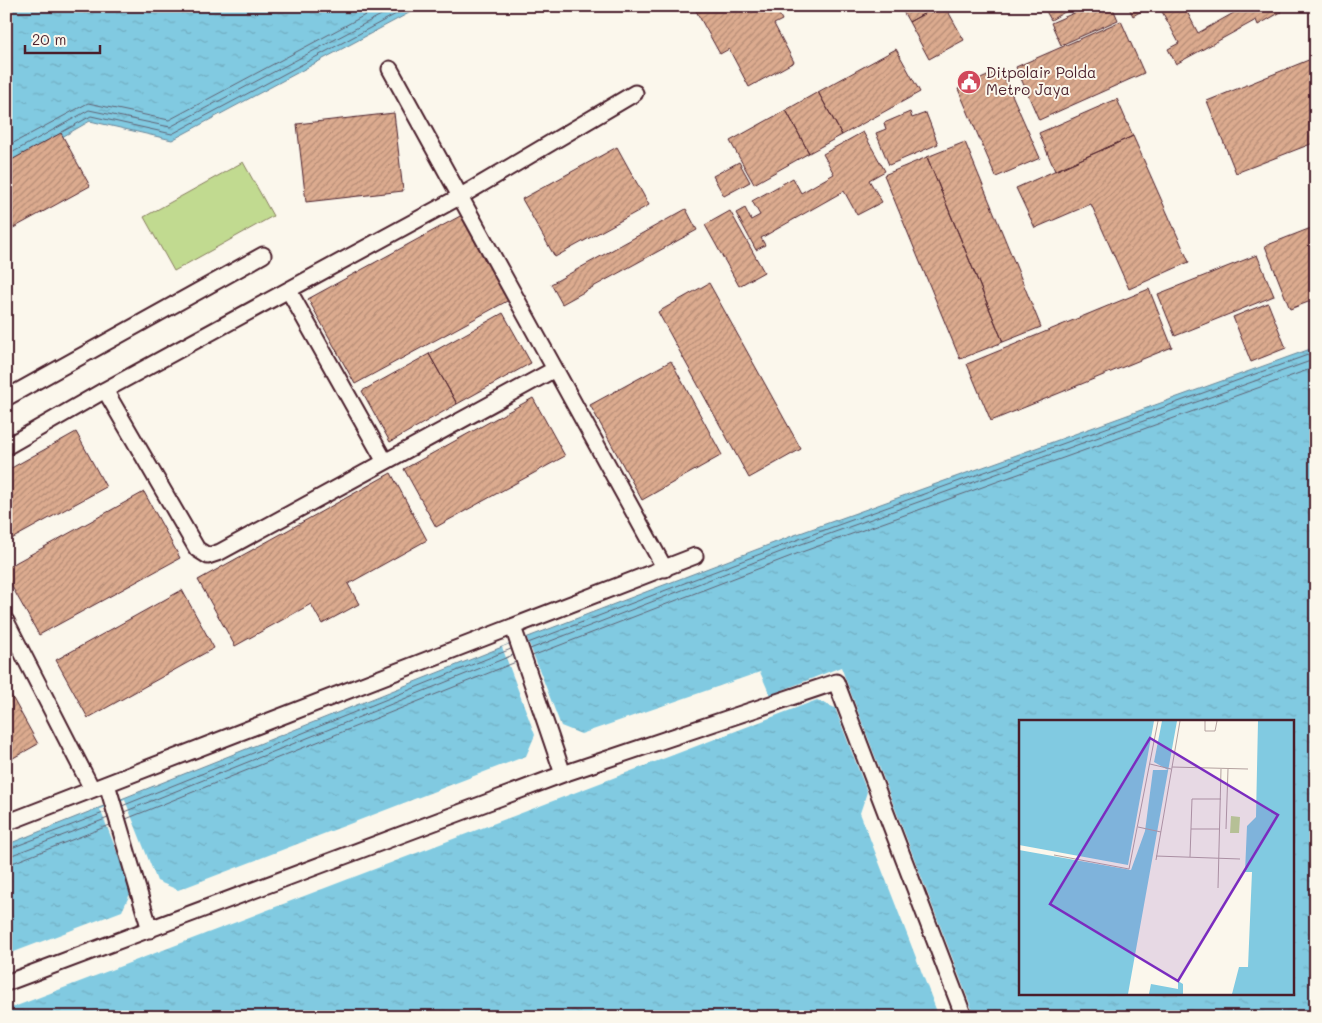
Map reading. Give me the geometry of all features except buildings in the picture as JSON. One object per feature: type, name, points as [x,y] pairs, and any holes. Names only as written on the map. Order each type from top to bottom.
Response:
[{"type":"lane","points":[[390,69],[665,569]]},
{"type":"lane","points":[[6,447],[105,390],[460,196],[634,93]]},
{"type":"lane","points":[[6,398],[263,255]]},
{"type":"lane","points":[[289,291],[384,460]]},
{"type":"lane","points":[[105,390],[197,549],[208,556],[220,552],[384,460],[555,369]]},
{"type":"lane","points":[[6,823],[695,556]]},
{"type":"lane","points":[[6,620],[92,789]]},
{"type":"lane","points":[[513,627],[563,774]]},
{"type":"lane","points":[[6,983],[563,774],[836,682],[964,1017]]},
{"type":"lane","points":[[107,784],[150,930]]},
{"type":"green space","points":[[243,162],[273,216],[174,271],[144,217]]},
{"type":"water","points":[[6,6],[422,6],[172,140],[90,121],[6,169]]},
{"type":"water","points":[[1316,347],[1316,1017],[6,1017],[6,845],[502,647],[792,536]]},
{"type":"pier","points":[[527,638],[561,726],[581,734],[760,672],[770,695],[841,667],[975,1017],[939,1017],[860,813],[867,792],[835,708],[817,700],[6,1010],[6,955],[122,911],[132,890],[100,809],[125,800],[157,881],[178,890],[526,756],[535,735],[502,647]]},
{"type":"place","name":"Ditpolair Polda Metro Jaya","points":[[969,82]]}]
